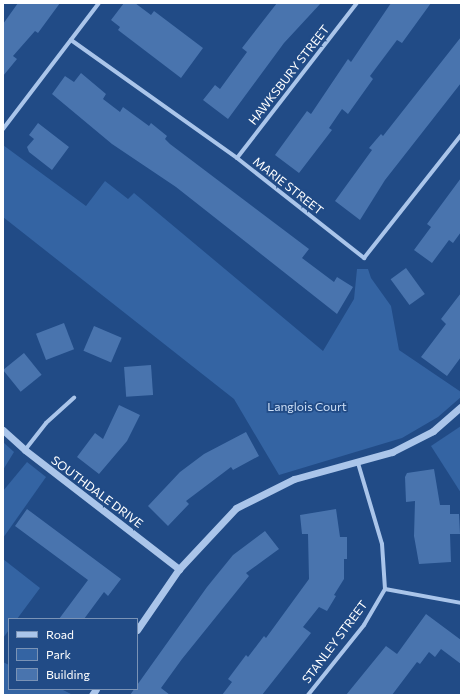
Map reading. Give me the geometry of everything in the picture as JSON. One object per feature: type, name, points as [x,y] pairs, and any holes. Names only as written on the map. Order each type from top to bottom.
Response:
[{"type":"street","points":[[3,129],[99,3]]},
{"type":"street","name":"HAWKSBURY STREET","points":[[237,158],[357,3]]},
{"type":"street","name":"MARIE STREET","points":[[70,40],[237,158],[364,258],[461,135]]},
{"type":"street","points":[[25,450],[46,423],[74,398]]},
{"type":"street","points":[[138,629],[179,568],[236,508],[294,479],[358,463],[392,452],[433,431],[461,407]]},
{"type":"street","name":"SOUTHDALE DRIVE","points":[[3,430],[25,450],[179,568]]},
{"type":"street","points":[[358,463],[382,544],[385,589],[461,603]]},
{"type":"street","name":"STANLEY STREET","points":[[308,695],[364,624],[385,589]]},
{"type":"green space","name":"Langlois Court","points":[[3,145],[86,206],[105,181],[128,199],[134,193],[323,351],[354,299],[357,269],[368,269],[371,278],[391,306],[399,350],[461,392],[461,397],[438,417],[402,438],[279,475],[234,399],[3,217]]},
{"type":"green space","points":[[461,426],[461,493],[431,446]]},
{"type":"green space","points":[[3,442],[14,452],[3,470]]},
{"type":"green space","points":[[27,462],[46,477],[3,538],[3,491]]},
{"type":"green space","points":[[3,559],[40,588],[18,618],[8,618],[8,631],[3,638]]},
{"type":"green space","points":[[3,662],[8,664],[8,690],[63,690],[73,695],[3,695]]},
{"type":"building","points":[[18,3],[60,3],[38,33],[35,31],[13,56],[17,59],[3,76],[3,24]]},
{"type":"building","points":[[124,3],[135,3],[151,15],[154,11],[203,48],[181,78],[118,30],[120,27],[111,20]]},
{"type":"building","points":[[277,3],[321,3],[284,43],[228,119],[203,100],[215,85],[220,89],[247,52],[242,48]]},
{"type":"building","points":[[391,3],[431,3],[402,43],[397,40],[370,76],[373,79],[348,114],[342,109],[329,128],[332,130],[299,173],[275,155],[307,111],[311,114],[348,59],[351,62]]},
{"type":"building","points":[[461,37],[461,83],[385,180],[360,220],[335,201],[372,150],[369,148],[381,134],[383,136]]},
{"type":"building","points":[[81,73],[106,94],[103,99],[120,112],[123,107],[149,126],[151,123],[167,136],[165,139],[170,144],[309,249],[302,258],[334,282],[337,277],[353,287],[337,314],[176,187],[112,144],[52,94],[65,76],[74,82]]},
{"type":"building","points":[[38,123],[69,147],[52,170],[29,152],[27,147],[34,139],[29,135]]},
{"type":"building","points":[[461,178],[461,232],[453,243],[449,240],[432,263],[414,250],[431,227],[427,224]]},
{"type":"building","points":[[406,268],[425,294],[409,305],[391,279]]},
{"type":"building","points":[[461,293],[461,357],[447,376],[421,357],[446,324],[441,319]]},
{"type":"building","points":[[64,323],[74,349],[46,360],[36,334]]},
{"type":"building","points":[[94,326],[122,338],[111,363],[83,351]]},
{"type":"building","points":[[24,353],[42,375],[21,392],[3,370]]},
{"type":"building","points":[[151,365],[153,395],[126,397],[124,367]]},
{"type":"building","points":[[119,405],[140,415],[127,441],[99,474],[77,457],[95,433],[103,439]]},
{"type":"building","points":[[246,432],[259,456],[233,470],[231,467],[186,501],[189,504],[168,526],[148,506],[180,472],[204,454]]},
{"type":"building","points":[[434,469],[440,505],[450,505],[450,514],[459,514],[460,534],[450,534],[451,562],[419,564],[414,536],[415,501],[406,502],[405,477],[407,473]]},
{"type":"building","points":[[27,509],[121,579],[108,596],[104,592],[85,618],[60,618],[88,580],[15,526]]},
{"type":"building","points":[[336,509],[340,537],[347,537],[347,559],[344,559],[344,579],[334,595],[336,596],[327,611],[319,607],[303,627],[311,633],[262,695],[222,695],[232,682],[228,679],[246,655],[248,657],[264,636],[266,638],[309,579],[308,534],[302,534],[300,515]]},
{"type":"building","points":[[265,531],[279,549],[246,573],[249,576],[182,659],[161,688],[170,695],[130,695],[134,690],[138,690],[138,684],[207,587],[233,555]]},
{"type":"building","points":[[426,614],[461,640],[461,664],[441,649],[435,657],[429,652],[420,664],[417,662],[392,695],[346,695],[386,646],[397,654]]}]
